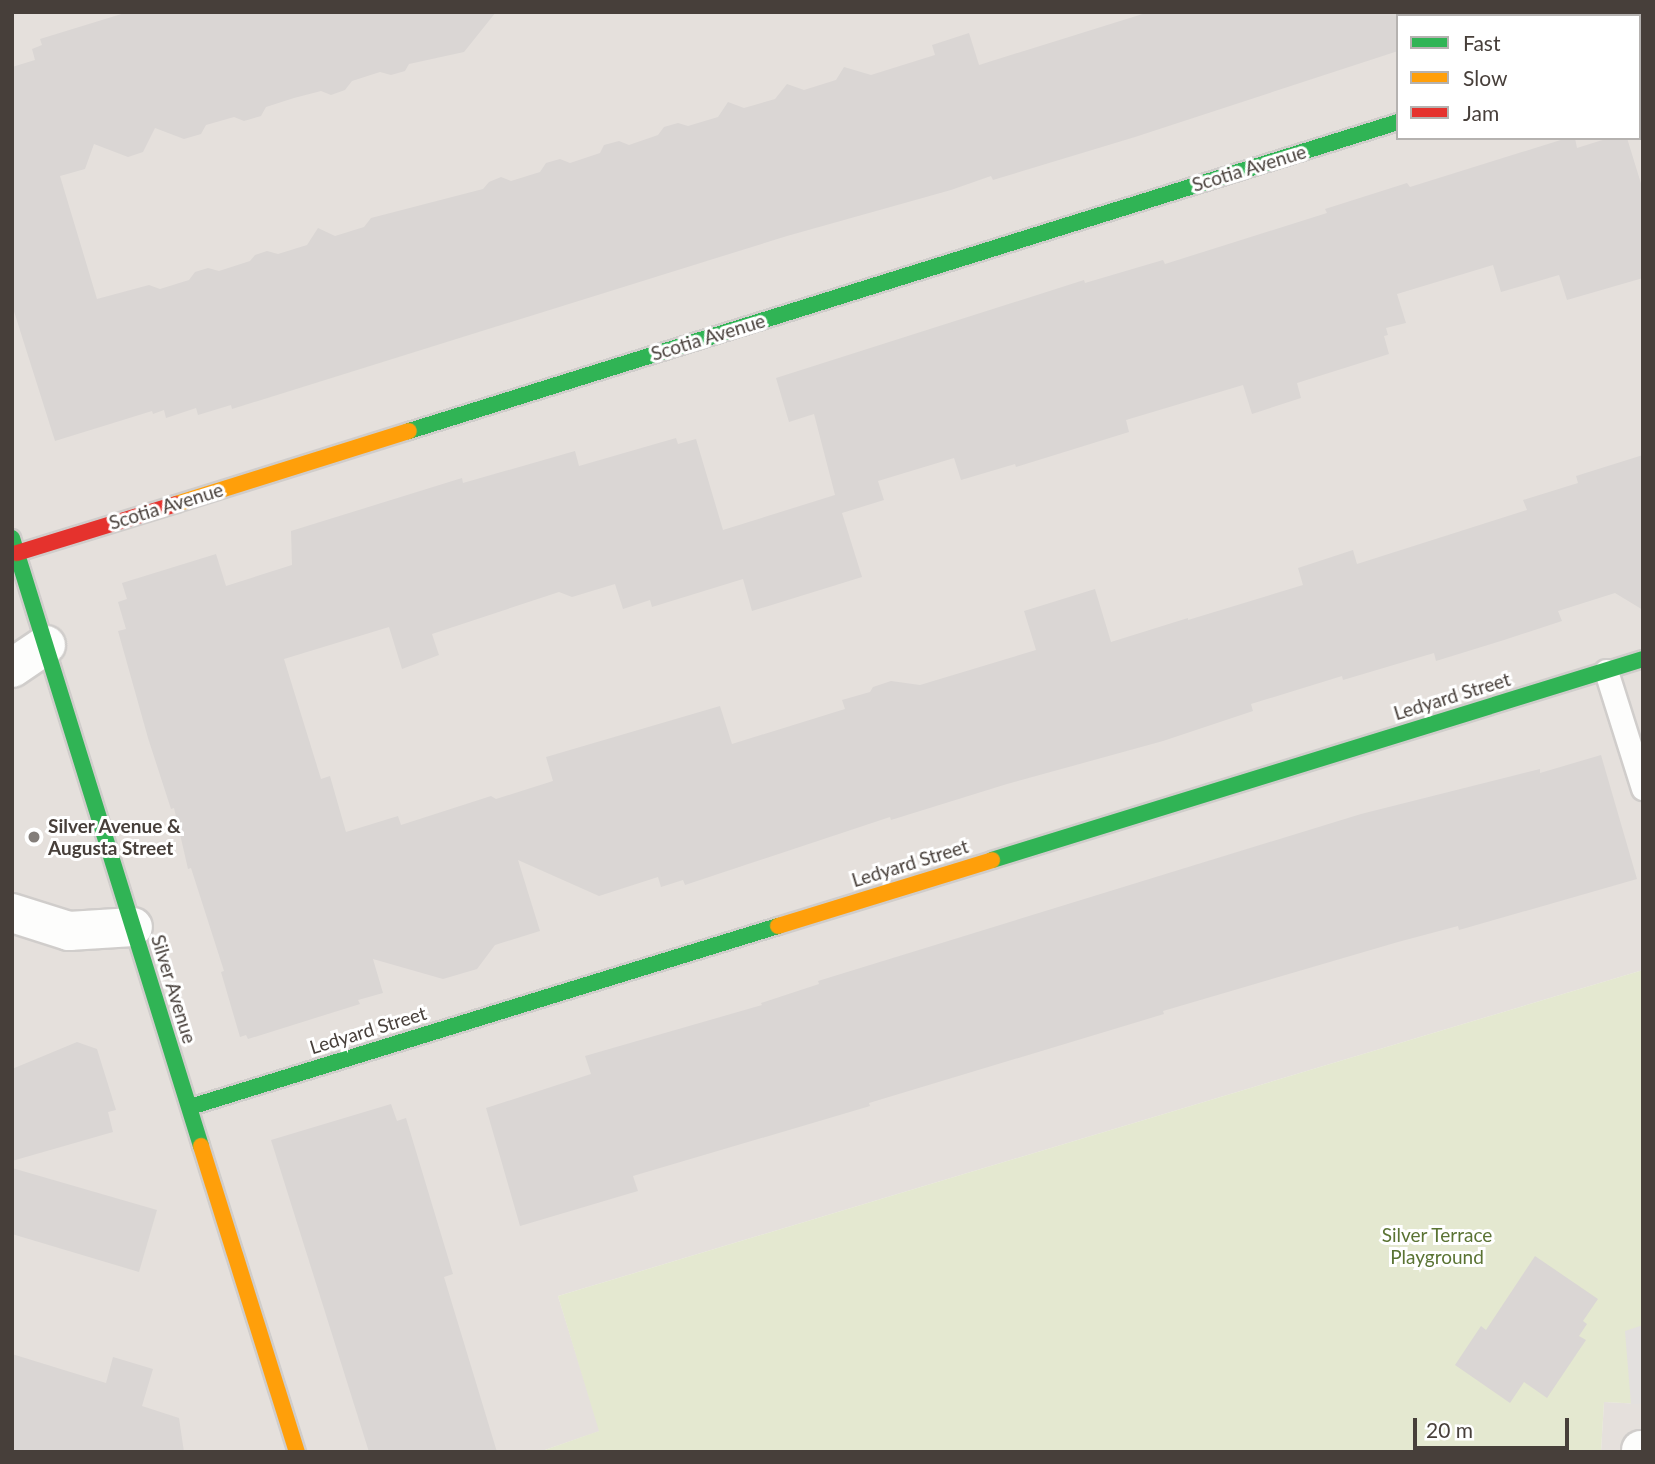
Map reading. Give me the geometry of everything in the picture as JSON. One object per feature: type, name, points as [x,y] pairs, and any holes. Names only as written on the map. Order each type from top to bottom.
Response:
[{"type":"street","name":"Scotia Avenue","points":[[15,545],[1396,123]]},
{"type":"street","name":"Silver Avenue","points":[[15,545],[297,1452]]},
{"type":"street","points":[[12,668],[46,645]]},
{"type":"street","name":"Ledyard Street","points":[[190,1107],[1643,659]]},
{"type":"street","points":[[12,913],[69,931],[133,928]]},
{"type":"lane","points":[[1606,671],[1643,788]]},
{"type":"shaded area","points":[[12,12],[1643,12],[1643,970],[558,1296],[600,1431],[539,1452],[12,1452]]},
{"type":"shaded area","points":[[1643,1325],[1643,1404],[1631,1404],[1625,1331]]},
{"type":"shaded area","points":[[1604,1402],[1643,1404],[1643,1452],[1601,1452]]},
{"type":"green space","name":"Silver Terrace Playground","points":[[1643,970],[1643,1404],[1604,1402],[1601,1452],[539,1452],[599,1431],[558,1296]]},
{"type":"building","points":[[128,12],[496,12],[464,52],[409,64],[405,71],[391,75],[380,72],[352,81],[345,90],[331,95],[321,91],[294,98],[266,107],[261,116],[244,121],[234,117],[206,125],[201,134],[184,139],[155,128],[143,152],[128,157],[94,144],[85,169],[60,176],[97,299],[149,285],[160,289],[189,280],[195,272],[208,268],[219,271],[250,261],[255,255],[267,251],[278,254],[307,245],[318,228],[335,236],[364,227],[371,218],[483,189],[489,182],[501,177],[511,181],[540,172],[546,163],[560,159],[570,163],[600,153],[604,145],[619,141],[629,145],[658,135],[664,127],[678,123],[688,126],[718,117],[728,102],[744,108],[775,99],[787,84],[804,90],[836,80],[844,67],[871,75],[935,55],[932,45],[969,33],[979,65],[1149,12],[1398,12],[1396,52],[1135,137],[993,180],[991,176],[951,190],[787,236],[232,409],[231,405],[198,415],[196,408],[166,418],[164,410],[153,414],[152,411],[55,441],[12,305],[12,67],[35,60],[32,49],[42,45],[40,39]]},
{"type":"building","points":[[1561,140],[1575,140],[1577,148],[1603,140],[1628,140],[1643,190],[1643,278],[1567,300],[1559,275],[1501,292],[1493,265],[1397,294],[1406,323],[1386,328],[1388,335],[1384,336],[1389,354],[1297,383],[1301,398],[1252,414],[1243,385],[1126,420],[1129,432],[1016,467],[1015,464],[961,480],[954,458],[878,481],[884,500],[842,513],[862,577],[752,611],[743,579],[652,607],[650,600],[623,609],[615,584],[572,597],[559,592],[432,634],[439,655],[402,669],[389,627],[284,659],[321,779],[330,776],[346,832],[398,816],[401,825],[491,796],[496,799],[553,781],[546,757],[720,706],[732,744],[845,709],[842,700],[870,692],[873,687],[891,681],[920,685],[1036,650],[1024,611],[1095,589],[1111,642],[1188,620],[1303,585],[1298,568],[1353,550],[1357,564],[1527,510],[1523,500],[1578,483],[1576,476],[1643,455],[1643,610],[1615,593],[1558,611],[1562,621],[1504,640],[1436,661],[1434,653],[1343,680],[1342,676],[1251,704],[1253,711],[1163,741],[1007,784],[891,820],[890,817],[685,885],[683,880],[661,887],[658,877],[599,896],[518,860],[540,931],[495,945],[477,969],[443,979],[373,959],[383,993],[358,1000],[360,1004],[248,1039],[246,1035],[240,1037],[221,972],[224,971],[191,868],[188,869],[174,808],[171,809],[148,738],[118,631],[126,629],[118,602],[127,599],[122,583],[216,554],[226,586],[292,565],[291,531],[462,478],[463,483],[575,451],[579,466],[676,438],[678,444],[696,439],[723,530],[835,495],[814,414],[789,422],[776,378],[1084,280],[1085,283],[1163,260],[1165,264],[1327,213],[1325,209],[1407,183],[1410,187]]},
{"type":"building","points":[[1601,755],[1637,879],[1459,930],[1458,926],[1398,942],[1163,1011],[1164,1014],[869,1103],[870,1106],[633,1176],[638,1191],[520,1226],[486,1108],[591,1074],[585,1056],[762,1005],[761,1003],[819,984],[818,981],[1361,814],[1540,769],[1540,773]]},
{"type":"building","points":[[77,1042],[97,1049],[116,1110],[108,1112],[113,1132],[12,1161],[12,1069]]},
{"type":"building","points":[[391,1104],[397,1121],[406,1118],[453,1274],[444,1277],[497,1452],[369,1452],[271,1140]]},
{"type":"building","points":[[12,1168],[157,1210],[139,1272],[12,1234]]},
{"type":"building","points":[[1535,1256],[1598,1299],[1583,1321],[1587,1324],[1579,1336],[1586,1340],[1547,1398],[1524,1382],[1510,1403],[1455,1365],[1481,1326],[1486,1330]]},
{"type":"building","points":[[12,1354],[106,1383],[113,1357],[153,1369],[142,1406],[179,1418],[184,1452],[12,1452]]},
{"type":"traffic: fast","points":[[409,431],[1396,123]]},
{"type":"traffic: fast","points":[[12,538],[201,1146]]},
{"type":"traffic: fast","points":[[992,860],[1643,659]]},
{"type":"traffic: fast","points":[[190,1107],[778,926]]},
{"type":"traffic: slow","points":[[176,504],[409,431]]},
{"type":"traffic: slow","points":[[778,926],[992,860]]},
{"type":"traffic: slow","points":[[201,1146],[297,1452]]},
{"type":"traffic: jam","points":[[17,553],[176,504]]},
{"type":"place","name":"Silver Avenue & Augusta Street","points":[[34,837]]}]
